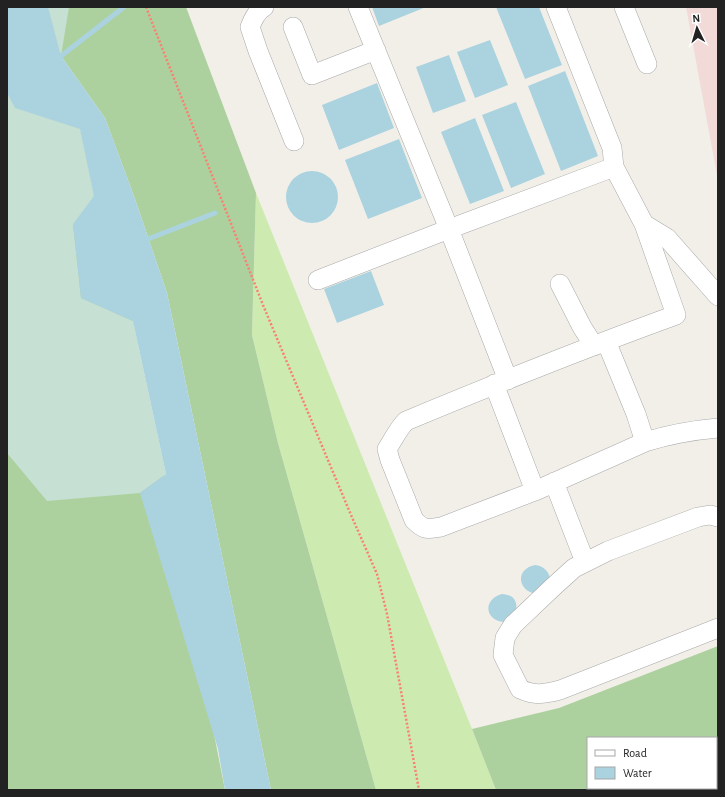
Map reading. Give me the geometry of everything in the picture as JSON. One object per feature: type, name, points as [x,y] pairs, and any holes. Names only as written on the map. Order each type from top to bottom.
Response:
[{"type":"lane","points":[[264,7],[254,18],[250,27],[294,141]]},
{"type":"lane","points":[[358,7],[449,229],[501,382],[535,491]]},
{"type":"lane","points":[[556,7],[612,148],[614,167],[644,224],[676,315],[501,382],[406,421],[402,424],[387,450],[390,460],[414,520],[421,527],[426,529],[441,527],[535,491],[656,438],[718,428]]},
{"type":"lane","points":[[624,7],[647,64]]},
{"type":"lane","points":[[293,27],[312,75],[376,50]]},
{"type":"lane","points":[[318,280],[614,167]]},
{"type":"lane","points":[[644,224],[667,238],[718,296]]},
{"type":"lane","points":[[560,284],[582,327],[600,344],[636,414],[645,442]]},
{"type":"lane","points":[[554,482],[585,562]]},
{"type":"lane","points":[[718,517],[698,517],[608,551],[574,568],[513,625],[505,638],[503,655],[520,689],[528,693],[544,694],[560,690],[718,628]]},
{"type":"path","points":[[146,7],[263,305],[377,574],[387,614],[418,790]]},
{"type":"shaded area","points":[[686,7],[718,7],[718,181]]},
{"type":"shaded area","points":[[717,774],[718,790],[617,790],[717,789]]},
{"type":"green space","points":[[48,7],[186,7],[256,193],[252,335],[278,443],[376,790],[271,790],[167,293],[135,199],[105,118],[61,56]]},
{"type":"green space","points":[[48,7],[69,7],[61,56]]},
{"type":"green space","points":[[7,93],[15,108],[80,129],[94,196],[73,224],[133,321],[225,790],[7,790]]},
{"type":"green space","points":[[7,93],[15,108],[80,129],[94,196],[73,224],[81,298],[133,321],[166,474],[140,493],[47,501],[7,453]]},
{"type":"green space","points":[[256,193],[496,790],[376,790],[278,443],[252,335]]},
{"type":"green space","points":[[718,646],[718,774],[717,737],[587,737],[587,789],[622,789],[496,790],[472,729],[559,708]]},
{"type":"water","points":[[7,7],[48,7],[61,56],[105,118],[135,199],[167,293],[271,790],[225,790],[218,749],[140,493],[166,474],[133,321],[81,298],[73,224],[94,196],[80,129],[15,108],[7,93]]},
{"type":"water","points":[[372,7],[426,7],[379,26]]},
{"type":"water","points":[[496,7],[539,7],[562,65],[525,79]]},
{"type":"water","points":[[490,40],[508,85],[475,98],[457,52]]},
{"type":"water","points":[[449,55],[466,101],[433,113],[416,67]]},
{"type":"water","points":[[565,71],[598,156],[561,171],[528,86]]},
{"type":"water","points":[[377,83],[394,128],[339,150],[322,105]]},
{"type":"water","points":[[516,102],[545,174],[511,188],[482,115]]},
{"type":"water","points":[[475,118],[504,191],[470,204],[441,132]]},
{"type":"water","points":[[399,139],[422,198],[368,219],[345,160]]},
{"type":"water","points":[[312,171],[326,175],[334,183],[338,197],[334,211],[326,219],[312,223],[298,219],[290,211],[286,197],[290,183],[298,175]]},
{"type":"water","points":[[371,271],[384,305],[337,323],[324,289]]},
{"type":"water","points":[[535,565],[545,569],[550,578],[537,594],[525,589],[521,580],[524,571]]},
{"type":"water","points":[[502,594],[512,597],[516,602],[516,613],[504,622],[493,617],[488,609],[491,600]]},
{"type":"waterway","points":[[61,56],[124,7]]},
{"type":"waterway","points":[[148,239],[215,213]]}]
